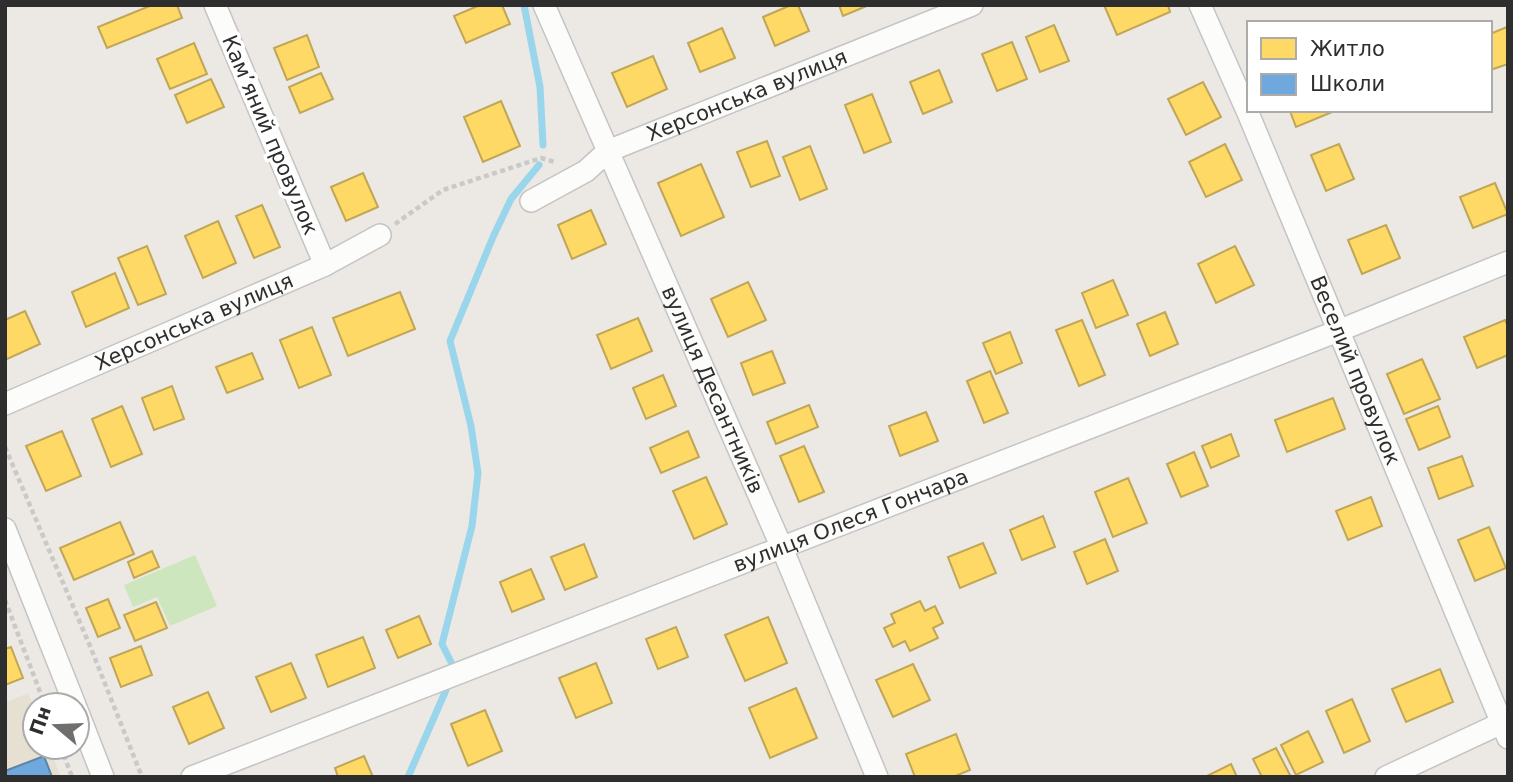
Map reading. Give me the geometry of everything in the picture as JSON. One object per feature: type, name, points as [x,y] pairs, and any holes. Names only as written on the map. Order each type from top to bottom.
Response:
[{"type":"street","name":"Камʼяний провулок","points":[[215,5],[325,265]]},
{"type":"street","name":"Херсонська вулиця","points":[[531,201],[586,172],[608,151],[972,5]]},
{"type":"street","name":"Веселий провулок","points":[[1200,5],[1247,111]]},
{"type":"street","name":"вулиця Десантників","points":[[546,6],[782,548],[877,777]]},
{"type":"street","name":"Веселий провулок","points":[[1248,112],[1506,727]]},
{"type":"street","name":"Херсонська вулиця","points":[[5,404],[325,265],[380,235]]},
{"type":"street","name":"вулиця Олеся Гончара","points":[[192,777],[1338,331],[1508,262]]},
{"type":"street","points":[[5,529],[69,691]]},
{"type":"street","points":[[1386,777],[1506,727]]},
{"type":"street","points":[[91,746],[103,777]]},
{"type":"path","points":[[380,235],[443,190],[541,158],[586,172]]},
{"type":"path","points":[[6,449],[90,646],[142,777]]},
{"type":"path","points":[[5,600],[40,691]]},
{"type":"shaded area","points":[[21,696],[21,761],[55,761],[61,777],[5,777],[5,703]]},
{"type":"green space","points":[[195,555],[217,606],[170,626],[157,597],[133,607],[124,585]]},
{"type":"building: Житло","points":[[152,5],[177,5],[182,18],[107,48],[98,27]]},
{"type":"building: Житло","points":[[480,5],[502,5],[510,24],[466,43],[454,16]]},
{"type":"building: Житло","points":[[791,5],[798,5],[809,31],[775,46],[763,17]]},
{"type":"building: Житло","points":[[839,5],[869,5],[843,16]]},
{"type":"building: Житло","points":[[1104,5],[1168,5],[1170,12],[1117,35]]},
{"type":"building: Житло","points":[[1054,25],[1069,61],[1040,72],[1026,37]]},
{"type":"building: Житло","points":[[1507,27],[1508,64],[1492,69],[1492,33]]},
{"type":"building: Житло","points":[[722,28],[735,58],[700,72],[688,43]]},
{"type":"building: Житло","points":[[307,35],[319,67],[287,80],[274,48]]},
{"type":"building: Житло","points":[[1012,42],[1027,79],[997,91],[982,54]]},
{"type":"building: Житло","points":[[194,43],[207,74],[170,89],[157,59]]},
{"type":"building: Житло","points":[[653,56],[667,89],[627,107],[612,73]]},
{"type":"building: Житло","points":[[939,70],[952,102],[923,114],[910,82]]},
{"type":"building: Житло","points":[[321,73],[333,99],[300,113],[289,87]]},
{"type":"building: Житло","points":[[211,79],[224,107],[187,123],[175,95]]},
{"type":"building: Житло","points":[[1203,82],[1221,117],[1186,135],[1168,99]]},
{"type":"building: Житло","points":[[872,94],[891,142],[864,153],[845,105]]},
{"type":"building: Житло","points":[[501,101],[520,146],[483,162],[464,117]]},
{"type":"building: Житло","points":[[1290,112],[1332,112],[1296,127]]},
{"type":"building: Житло","points":[[767,141],[780,176],[751,187],[737,152]]},
{"type":"building: Житло","points":[[1225,144],[1242,180],[1206,197],[1189,162]]},
{"type":"building: Житло","points":[[1339,144],[1354,179],[1326,191],[1311,155]]},
{"type":"building: Житло","points":[[810,146],[827,189],[800,200],[783,157]]},
{"type":"building: Житло","points":[[701,164],[724,217],[681,236],[658,183]]},
{"type":"building: Житло","points":[[363,173],[378,207],[346,221],[331,187]]},
{"type":"building: Житло","points":[[1495,183],[1508,214],[1473,228],[1460,197]]},
{"type":"building: Житло","points":[[262,205],[280,247],[254,258],[236,216]]},
{"type":"building: Житло","points":[[591,210],[606,244],[572,259],[558,225]]},
{"type":"building: Житло","points":[[218,221],[236,263],[203,278],[185,236]]},
{"type":"building: Житло","points":[[1386,225],[1400,258],[1362,274],[1348,240]]},
{"type":"building: Житло","points":[[147,246],[166,294],[138,305],[118,258]]},
{"type":"building: Житло","points":[[1235,246],[1254,285],[1216,303],[1198,264]]},
{"type":"building: Житло","points":[[115,273],[129,308],[86,327],[72,292]]},
{"type":"building: Житло","points":[[1113,280],[1128,315],[1096,328],[1082,293]]},
{"type":"building: Житло","points":[[748,282],[766,320],[728,337],[711,299]]},
{"type":"building: Житло","points":[[400,292],[415,329],[348,356],[333,318]]},
{"type":"building: Житло","points":[[25,311],[40,344],[5,360],[5,320]]},
{"type":"building: Житло","points":[[1165,312],[1178,344],[1150,356],[1137,324]]},
{"type":"building: Житло","points":[[638,318],[652,351],[611,369],[597,335]]},
{"type":"building: Житло","points":[[1082,320],[1105,375],[1079,386],[1056,330]]},
{"type":"building: Житло","points":[[1505,320],[1508,326],[1508,355],[1477,368],[1464,337]]},
{"type":"building: Житло","points":[[312,327],[331,375],[299,388],[280,340]]},
{"type":"building: Житло","points":[[1010,332],[1022,363],[996,374],[983,343]]},
{"type":"building: Житло","points":[[772,351],[785,383],[753,395],[741,363]]},
{"type":"building: Житло","points":[[252,353],[263,379],[227,393],[216,367]]},
{"type":"building: Житло","points":[[1422,359],[1440,399],[1404,414],[1387,374]]},
{"type":"building: Житло","points":[[990,371],[1008,413],[984,423],[967,381]]},
{"type":"building: Житло","points":[[663,375],[676,406],[646,419],[633,388]]},
{"type":"building: Житло","points":[[172,386],[184,419],[154,430],[142,398]]},
{"type":"building: Житло","points":[[1333,398],[1345,429],[1287,452],[1275,420]]},
{"type":"building: Житло","points":[[809,405],[818,427],[776,444],[767,422]]},
{"type":"building: Житло","points":[[122,406],[142,454],[111,467],[92,419]]},
{"type":"building: Житло","points":[[1438,406],[1450,437],[1419,450],[1406,419]]},
{"type":"building: Житло","points":[[926,412],[938,441],[900,456],[889,426]]},
{"type":"building: Житло","points":[[62,431],[81,476],[46,491],[26,446]]},
{"type":"building: Житло","points":[[688,431],[699,457],[661,473],[650,448]]},
{"type":"building: Житло","points":[[1231,434],[1239,456],[1211,468],[1202,446]]},
{"type":"building: Житло","points":[[804,446],[824,492],[799,502],[780,456]]},
{"type":"building: Житло","points":[[1194,452],[1208,486],[1181,497],[1167,464]]},
{"type":"building: Житло","points":[[1462,456],[1473,486],[1439,499],[1428,468]]},
{"type":"building: Житло","points":[[706,477],[727,524],[694,539],[673,491]]},
{"type":"building: Житло","points":[[1128,478],[1147,523],[1113,537],[1095,492]]},
{"type":"building: Житло","points":[[1371,497],[1382,526],[1348,540],[1336,511]]},
{"type":"building: Житло","points":[[1043,516],[1055,547],[1022,560],[1010,530]]},
{"type":"building: Житло","points":[[120,522],[134,554],[74,580],[60,548]]},
{"type":"building: Житло","points":[[1489,527],[1506,568],[1475,581],[1458,540]]},
{"type":"building: Житло","points":[[1105,539],[1118,571],[1087,584],[1074,552]]},
{"type":"building: Житло","points":[[983,543],[996,573],[960,588],[948,557]]},
{"type":"building: Житло","points":[[584,544],[597,577],[565,590],[551,557]]},
{"type":"building: Житло","points":[[152,551],[159,567],[134,578],[128,562]]},
{"type":"building: Житло","points":[[531,569],[544,599],[512,612],[500,582]]},
{"type":"building: Житло","points":[[108,599],[120,628],[98,637],[86,608]]},
{"type":"building: Житло","points":[[920,601],[925,611],[935,606],[943,623],[933,628],[938,638],[910,651],[905,641],[893,647],[884,628],[895,623],[891,614]]},
{"type":"building: Житло","points":[[156,602],[167,628],[135,641],[124,615]]},
{"type":"building: Житло","points":[[419,616],[431,644],[398,658],[386,630]]},
{"type":"building: Житло","points":[[768,617],[787,663],[745,681],[725,635]]},
{"type":"building: Житло","points":[[676,627],[688,657],[658,669],[646,639]]},
{"type":"building: Житло","points":[[363,637],[375,668],[328,687],[316,655]]},
{"type":"building: Житло","points":[[141,646],[152,675],[121,687],[110,658]]},
{"type":"building: Житло","points":[[11,647],[23,678],[5,685],[5,649]]},
{"type":"building: Житло","points":[[291,663],[306,698],[271,712],[256,677]]},
{"type":"building: Житло","points":[[596,663],[612,703],[576,718],[559,678]]},
{"type":"building: Житло","points":[[913,664],[930,700],[893,717],[876,680]]},
{"type":"building: Житло","points":[[1440,669],[1453,702],[1406,722],[1392,689]]},
{"type":"building: Житло","points":[[796,688],[817,738],[770,758],[749,708]]},
{"type":"building: Житло","points":[[208,692],[224,728],[189,744],[173,707]]},
{"type":"building: Житло","points":[[1352,699],[1370,741],[1344,753],[1326,711]]},
{"type":"building: Житло","points":[[485,710],[502,751],[468,766],[451,724]]},
{"type":"building: Житло","points":[[1308,731],[1323,762],[1296,775],[1281,745]]},
{"type":"building: Житло","points":[[956,734],[970,770],[953,777],[915,777],[906,754]]},
{"type":"building: Житло","points":[[1276,748],[1291,777],[1262,777],[1253,759]]},
{"type":"building: Житло","points":[[364,756],[373,777],[338,777],[335,768]]},
{"type":"building: Житло","points":[[1231,764],[1237,777],[1205,777]]},
{"type":"building: Школи","points":[[31,761],[46,761],[52,777],[5,777],[5,771]]},
{"type":"waterway","points":[[524,5],[540,87],[543,145]]},
{"type":"waterway","points":[[451,662],[442,644],[472,526],[478,473],[471,426],[450,341],[511,199],[539,165]]},
{"type":"waterway","points":[[408,777],[446,690]]}]
